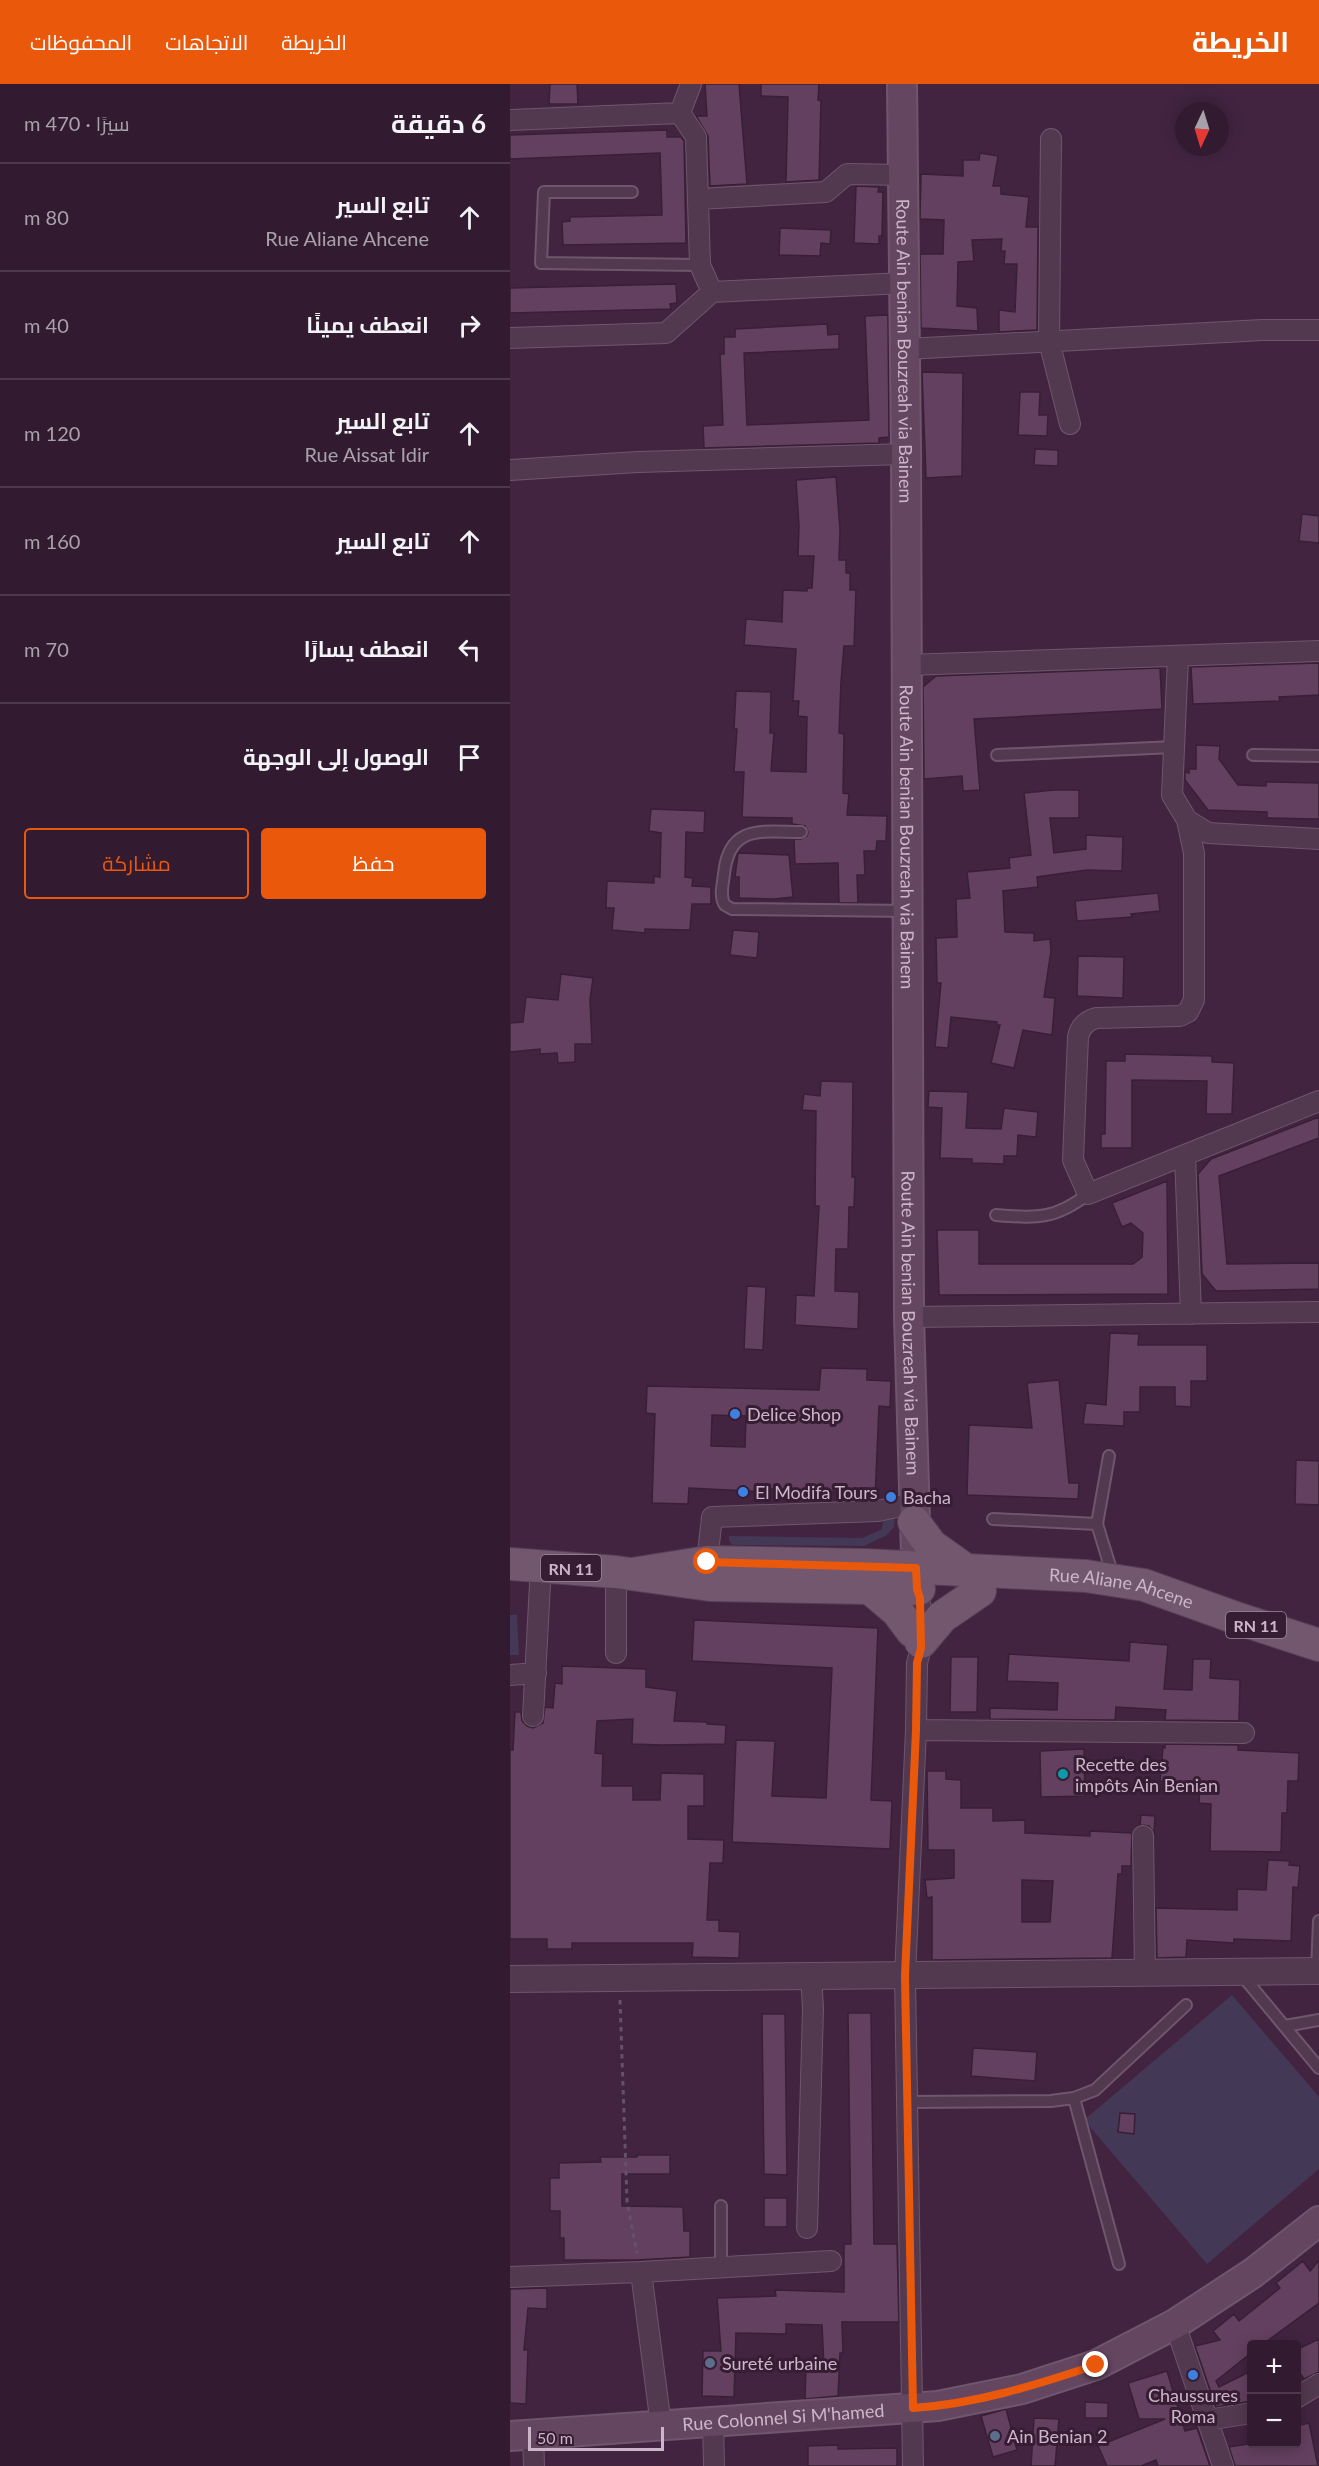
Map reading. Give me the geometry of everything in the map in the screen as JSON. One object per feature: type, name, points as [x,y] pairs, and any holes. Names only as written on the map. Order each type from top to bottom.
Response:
[{"type":"main road","name":"Route Ain benian Bouzreah via Bainem","points":[[902,84],[906,349],[909,1317],[916,1578]]},
{"type":"main road","points":[[914,1512],[936,1550],[973,1580],[916,1645],[889,1602],[867,1576],[900,1545],[914,1512]]},
{"type":"main road","name":"Rue Aliane Ahcene","points":[[624,1573],[707,1562],[916,1578],[973,1580],[1086,1576],[1144,1585],[1193,1603]]},
{"type":"main road","name":"Rue Aliane Ahcene","points":[[510,1564],[624,1573],[710,1585],[867,1576]]},
{"type":"main road","name":"Rue Aliane Ahcene","points":[[973,1580],[1060,1593],[1193,1603]]},
{"type":"main road","name":"RN 11","points":[[1193,1603],[1319,1645]]},
{"type":"main road","name":"Rue Colonnel Si M'hamed","points":[[521,2435],[938,2406],[1029,2387],[1096,2365],[1175,2324],[1253,2272],[1319,2221]]},
{"type":"street","points":[[680,113],[691,84]]},
{"type":"street","points":[[510,120],[680,113]]},
{"type":"street","points":[[680,113],[696,137],[700,265],[712,292]]},
{"type":"street","points":[[1051,139],[1049,341],[1070,424]]},
{"type":"street","points":[[698,199],[826,192],[847,174],[903,175]]},
{"type":"street","points":[[510,338],[666,333],[712,292],[905,283]]},
{"type":"street","points":[[906,349],[1263,330],[1319,330]]},
{"type":"street","points":[[510,470],[649,461],[906,454]]},
{"type":"street","points":[[906,665],[1319,651]]},
{"type":"street","points":[[1178,656],[1172,795],[1186,820],[1194,853],[1194,1000],[1191,1008],[1180,1016],[1096,1018],[1087,1022],[1081,1029],[1078,1037],[1073,1160],[1088,1194],[1319,1101]]},
{"type":"street","points":[[1186,820],[1208,833],[1319,839]]},
{"type":"street","points":[[1185,1155],[1191,1314]]},
{"type":"street","points":[[909,1317],[1319,1312]]},
{"type":"street","points":[[707,1562],[712,1516],[914,1512]]},
{"type":"street","points":[[533,1716],[541,1565]]},
{"type":"street","points":[[616,1653],[624,1573]]},
{"type":"street","points":[[913,2466],[905,1976],[916,1730],[916,1645],[920,1598],[916,1578]]},
{"type":"street","points":[[510,1675],[537,1673]]},
{"type":"street","points":[[916,1730],[1244,1733]]},
{"type":"street","points":[[1143,1836],[1145,1973]]},
{"type":"street","points":[[510,1979],[1318,1971]]},
{"type":"street","points":[[807,2228],[813,2008],[811,1976]]},
{"type":"street","points":[[510,2277],[831,2261]]},
{"type":"street","points":[[640,2272],[661,2425]]},
{"type":"street","points":[[1175,2324],[1223,2466]]},
{"type":"street","points":[[1301,2395],[1319,2384]]},
{"type":"street","points":[[1207,2420],[1247,2413]]},
{"type":"street","points":[[713,2422],[714,2466]]},
{"type":"street","points":[[521,2435],[534,2466]]},
{"type":"lane","points":[[632,192],[544,192],[541,263],[700,265]]},
{"type":"lane","points":[[997,755],[1174,747]]},
{"type":"lane","points":[[1253,755],[1319,756]]},
{"type":"lane","points":[[801,831],[751,833],[737,840],[725,860],[721,898],[725,905],[732,909],[907,911]]},
{"type":"lane","points":[[996,1215],[1038,1218],[1069,1209],[1088,1194]]},
{"type":"lane","points":[[1109,1456],[1097,1524],[1114,1580]]},
{"type":"lane","points":[[993,1519],[1097,1524]]},
{"type":"lane","points":[[1318,1971],[1319,1921]]},
{"type":"lane","points":[[1239,1972],[1319,2068]]},
{"type":"lane","points":[[907,2102],[1051,2101],[1074,2098],[1095,2090],[1186,2005]]},
{"type":"lane","points":[[1285,2026],[1319,2020]]},
{"type":"lane","points":[[1074,2098],[1119,2264]]},
{"type":"lane","points":[[721,2206],[721,2267]]},
{"type":"path","points":[[619,1977],[627,2201],[640,2272]]},
{"type":"shaded area","points":[[885,1515],[895,1515],[894,1527],[887,1535],[864,1546],[733,1545],[729,1541],[729,1536],[862,1538],[881,1530]]},
{"type":"shaded area","points":[[510,1615],[517,1615],[519,1655],[510,1655]]},
{"type":"shaded area","points":[[1232,1995],[1319,2097],[1319,2169],[1207,2264],[1084,2120]]},
{"type":"building","points":[[550,84],[577,84],[578,104],[549,104]]},
{"type":"building","points":[[705,84],[739,84],[747,184],[710,186],[708,136],[696,116],[707,116]]},
{"type":"building","points":[[761,84],[819,84],[818,100],[821,101],[819,180],[786,182],[788,97],[761,96]]},
{"type":"building","points":[[667,130],[667,137],[681,137],[684,141],[686,243],[563,245],[562,222],[570,221],[570,217],[662,215],[660,153],[510,159],[510,135]]},
{"type":"building","points":[[980,153],[998,156],[993,186],[1001,186],[1001,194],[1029,197],[1026,227],[1038,227],[1037,330],[999,332],[999,310],[1015,312],[1017,264],[1004,264],[1005,251],[1001,251],[1002,239],[972,240],[974,261],[958,262],[957,306],[977,308],[978,331],[921,328],[920,254],[943,254],[944,220],[920,219],[921,174],[963,176],[963,160],[979,160]]},
{"type":"building","points":[[856,186],[879,187],[878,192],[883,192],[882,236],[879,236],[879,244],[854,243]]},
{"type":"building","points":[[780,228],[831,230],[830,244],[821,243],[820,256],[779,255]]},
{"type":"building","points":[[676,284],[677,303],[670,304],[671,309],[510,313],[510,288]]},
{"type":"building","points":[[888,315],[889,437],[879,438],[879,443],[704,448],[703,426],[723,425],[720,354],[724,354],[724,337],[735,337],[735,329],[827,324],[828,335],[839,334],[839,349],[744,353],[747,425],[869,420],[865,316]]},
{"type":"building","points":[[922,372],[963,373],[962,476],[926,478]]},
{"type":"building","points":[[1020,392],[1040,392],[1039,415],[1048,415],[1047,436],[1018,435]]},
{"type":"building","points":[[1035,449],[1058,450],[1058,466],[1034,465]]},
{"type":"building","points":[[836,477],[840,530],[839,560],[846,560],[846,573],[850,573],[850,590],[856,590],[854,646],[844,646],[841,682],[839,733],[844,734],[843,793],[849,794],[847,815],[887,816],[886,841],[877,841],[876,851],[864,851],[865,875],[857,875],[858,903],[839,903],[838,863],[795,864],[794,839],[807,836],[805,826],[792,824],[792,818],[742,817],[744,772],[734,772],[737,729],[734,729],[736,691],[771,692],[770,733],[774,733],[771,771],[806,772],[807,717],[798,716],[799,701],[793,701],[796,649],[744,645],[746,619],[782,622],[783,590],[807,591],[807,588],[812,588],[814,556],[798,556],[796,480]]},
{"type":"building","points":[[1302,514],[1319,516],[1319,543],[1299,541]]},
{"type":"building","points":[[1319,663],[1319,695],[1279,697],[1280,701],[1193,704],[1191,667]]},
{"type":"building","points":[[1160,668],[1162,709],[974,719],[980,790],[963,791],[962,776],[924,779],[923,687],[936,676]]},
{"type":"building","points":[[1196,745],[1220,746],[1219,759],[1238,785],[1266,786],[1266,782],[1319,783],[1319,819],[1267,818],[1267,812],[1208,810],[1185,780],[1185,772],[1189,773],[1189,769],[1196,769]]},
{"type":"building","points":[[1079,790],[1079,818],[1050,818],[1054,853],[1086,849],[1086,835],[1123,837],[1122,871],[1087,870],[1037,877],[1038,887],[1003,891],[1005,932],[1034,933],[1034,941],[1050,939],[1051,951],[1044,997],[1055,998],[1052,1035],[1023,1030],[1014,1068],[991,1063],[1000,1025],[997,1025],[997,1022],[951,1017],[948,1048],[935,1047],[941,983],[937,983],[936,938],[957,937],[956,899],[970,898],[967,872],[1010,868],[1009,858],[1031,855],[1024,793]]},
{"type":"building","points":[[651,809],[705,811],[704,833],[686,832],[685,877],[693,878],[692,886],[711,887],[711,904],[692,904],[690,930],[645,929],[645,933],[612,930],[614,908],[606,908],[607,881],[654,883],[654,876],[660,877],[661,833],[649,831]]},
{"type":"building","points":[[738,853],[789,855],[793,897],[739,898],[739,877],[735,877]]},
{"type":"building","points":[[1158,893],[1160,911],[1131,914],[1132,917],[1077,921],[1075,901]]},
{"type":"building","points":[[733,930],[759,932],[757,958],[730,955]]},
{"type":"building","points":[[1078,956],[1124,957],[1123,998],[1077,996]]},
{"type":"building","points":[[561,974],[593,978],[590,1000],[592,1044],[575,1044],[575,1062],[558,1063],[557,1053],[540,1054],[540,1049],[510,1052],[510,1023],[523,1022],[526,997],[558,1000]]},
{"type":"building","points":[[1125,1054],[1212,1056],[1212,1062],[1234,1063],[1232,1114],[1206,1114],[1207,1081],[1132,1080],[1132,1148],[1101,1148],[1101,1134],[1105,1134],[1106,1061],[1125,1061]]},
{"type":"building","points":[[821,1081],[853,1082],[854,1207],[849,1207],[848,1249],[836,1249],[835,1291],[859,1292],[858,1329],[795,1325],[796,1295],[814,1296],[819,1206],[815,1206],[816,1111],[802,1110],[804,1094],[820,1096]]},
{"type":"building","points":[[929,1091],[968,1092],[966,1128],[1001,1129],[1004,1108],[1038,1112],[1036,1137],[1018,1135],[1017,1156],[1004,1156],[1004,1164],[972,1163],[972,1159],[940,1158],[942,1108],[928,1107]]},
{"type":"building","points":[[1319,1117],[1319,1138],[1219,1176],[1227,1264],[1319,1263],[1319,1289],[1216,1291],[1202,1274],[1198,1174],[1211,1159]]},
{"type":"building","points":[[1167,1181],[1168,1294],[939,1295],[937,1230],[979,1230],[979,1264],[1133,1264],[1142,1257],[1143,1233],[1131,1223],[1122,1227],[1112,1203]]},
{"type":"building","points":[[747,1286],[766,1287],[763,1350],[744,1349]]},
{"type":"building","points":[[1110,1333],[1139,1334],[1138,1345],[1207,1345],[1207,1381],[1191,1381],[1191,1407],[1175,1406],[1175,1387],[1140,1387],[1140,1412],[1124,1412],[1124,1426],[1083,1424],[1086,1403],[1106,1405]]},
{"type":"building","points":[[821,1368],[867,1369],[867,1380],[891,1381],[890,1407],[879,1406],[875,1499],[851,1500],[851,1492],[771,1489],[770,1492],[689,1488],[688,1504],[652,1503],[655,1414],[646,1413],[647,1386],[819,1390]],"holes":[[[712,1415],[746,1416],[745,1447],[711,1446]]]},
{"type":"building","points":[[1059,1380],[1069,1483],[1079,1483],[1078,1499],[967,1495],[969,1425],[1032,1428],[1027,1383]]},
{"type":"building","points":[[1296,1460],[1319,1461],[1319,1505],[1295,1504]]},
{"type":"building","points":[[694,1620],[878,1628],[871,1800],[892,1801],[890,1849],[732,1842],[736,1740],[775,1741],[772,1796],[826,1798],[832,1668],[692,1661]]},
{"type":"building","points":[[1130,1642],[1168,1645],[1164,1689],[1192,1690],[1193,1659],[1211,1659],[1210,1678],[1240,1680],[1239,1721],[1165,1720],[1166,1710],[1116,1707],[1115,1720],[990,1719],[990,1708],[1057,1710],[1058,1683],[1007,1681],[1009,1654],[1129,1661]]},
{"type":"building","points":[[951,1657],[978,1657],[977,1712],[950,1712]]},
{"type":"building","points":[[562,1666],[646,1669],[646,1687],[677,1691],[674,1721],[726,1725],[725,1744],[662,1745],[632,1744],[633,1719],[597,1721],[595,1753],[603,1754],[602,1786],[633,1786],[633,1800],[660,1800],[661,1773],[704,1774],[704,1806],[688,1806],[688,1839],[724,1840],[723,1863],[710,1863],[707,1920],[719,1920],[719,1931],[740,1932],[739,1958],[692,1957],[693,1943],[572,1943],[572,1949],[547,1949],[547,1939],[510,1939],[510,1750],[513,1750],[515,1712],[521,1712],[522,1721],[527,1726],[533,1728],[543,1723],[545,1707],[553,1708],[555,1683],[562,1684]]},
{"type":"building","points":[[1165,1744],[1238,1745],[1238,1750],[1299,1753],[1298,1781],[1288,1781],[1287,1813],[1282,1813],[1281,1852],[1210,1851],[1211,1804],[1199,1803],[1200,1784],[1160,1781]]},
{"type":"building","name":"Recette des impôts Ain Benian","points":[[1084,1749],[1085,1796],[1041,1797],[1040,1751]]},
{"type":"building","points":[[927,1771],[946,1771],[946,1779],[961,1780],[961,1808],[993,1808],[993,1821],[1025,1820],[1025,1833],[1090,1836],[1090,1831],[1132,1833],[1131,1866],[1122,1866],[1122,1874],[1118,1874],[1112,1958],[932,1960],[932,1897],[927,1898],[925,1880],[954,1878],[954,1850],[928,1850]],"holes":[[[1022,1880],[1053,1881],[1050,1922],[1022,1922]]]},
{"type":"building","points":[[1141,1815],[1155,1816],[1154,1833],[1149,1826],[1140,1825]]},
{"type":"building","points":[[1268,1860],[1290,1861],[1289,1865],[1300,1866],[1298,1888],[1293,1887],[1291,1941],[1234,1939],[1234,1943],[1187,1940],[1186,1957],[1157,1958],[1156,1908],[1237,1910],[1237,1889],[1266,1890]]},
{"type":"building","points":[[848,2013],[871,2013],[874,2244],[897,2244],[899,2322],[842,2322],[843,2353],[840,2353],[838,2396],[805,2399],[806,2366],[824,2367],[822,2325],[786,2324],[786,2334],[736,2333],[734,2397],[702,2396],[703,2351],[721,2351],[717,2298],[776,2296],[775,2290],[844,2292],[844,2244],[851,2244]]},
{"type":"building","points":[[762,2014],[785,2014],[787,2175],[764,2174]]},
{"type":"building","points":[[973,2048],[1037,2052],[1035,2081],[971,2076]]},
{"type":"building","points":[[1120,2113],[1135,2114],[1134,2134],[1118,2132]]},
{"type":"building","points":[[637,2155],[670,2155],[670,2174],[622,2174],[622,2206],[683,2207],[684,2231],[690,2231],[690,2257],[564,2260],[564,2238],[560,2238],[560,2211],[550,2211],[550,2178],[559,2178],[559,2163],[601,2162],[600,2157],[637,2157]]},
{"type":"building","points":[[764,2198],[787,2198],[787,2227],[764,2227]]},
{"type":"building","points":[[1319,2260],[1319,2303],[1268,2340],[1247,2340],[1247,2356],[1216,2381],[1219,2387],[1247,2373],[1247,2402],[1216,2407],[1195,2346],[1220,2340],[1213,2331],[1234,2314],[1239,2321],[1280,2288],[1276,2283],[1303,2261],[1310,2271]]},
{"type":"building","points":[[547,2288],[547,2309],[528,2308],[524,2350],[528,2350],[526,2404],[510,2403],[510,2289]]},
{"type":"building","points":[[1319,2339],[1319,2372],[1304,2379],[1301,2375],[1301,2348]]},
{"type":"building","points":[[1167,2371],[1185,2431],[1197,2428],[1210,2466],[1158,2466],[1156,2460],[1141,2466],[1107,2466],[1098,2446],[1165,2419],[1139,2419],[1128,2383]]},
{"type":"building","points":[[1085,2402],[1108,2403],[1108,2418],[1085,2418]]},
{"type":"building","points":[[1006,2409],[1017,2450],[993,2457],[981,2416]]},
{"type":"building","points":[[1034,2418],[1059,2419],[1055,2466],[1031,2466]]},
{"type":"building","points":[[1309,2423],[1318,2466],[1235,2466],[1229,2447],[1247,2444],[1247,2448],[1301,2448],[1301,2425]]},
{"type":"building","points":[[838,2445],[838,2449],[897,2448],[897,2466],[808,2466],[808,2446]]},
{"type":"place","name":"Delice Shop","points":[[735,1414]]},
{"type":"place","name":"El Modifa Tours","points":[[743,1492]]},
{"type":"place","name":"Bacha","points":[[891,1497]]},
{"type":"place","name":"Recette des impôts Ain Benian","points":[[1063,1774]]},
{"type":"place","name":"Sureté urbaine","points":[[710,2363]]},
{"type":"place","name":"Chaussures Roma","points":[[1193,2375]]},
{"type":"place","name":"Ain Benian 2","points":[[995,2436]]},
{"type":"route","points":[[707,1562],[916,1568],[920,1598],[921,1648],[917,1663],[905,1976],[913,2408],[938,2406],[1022,2389],[1096,2365]]}]
